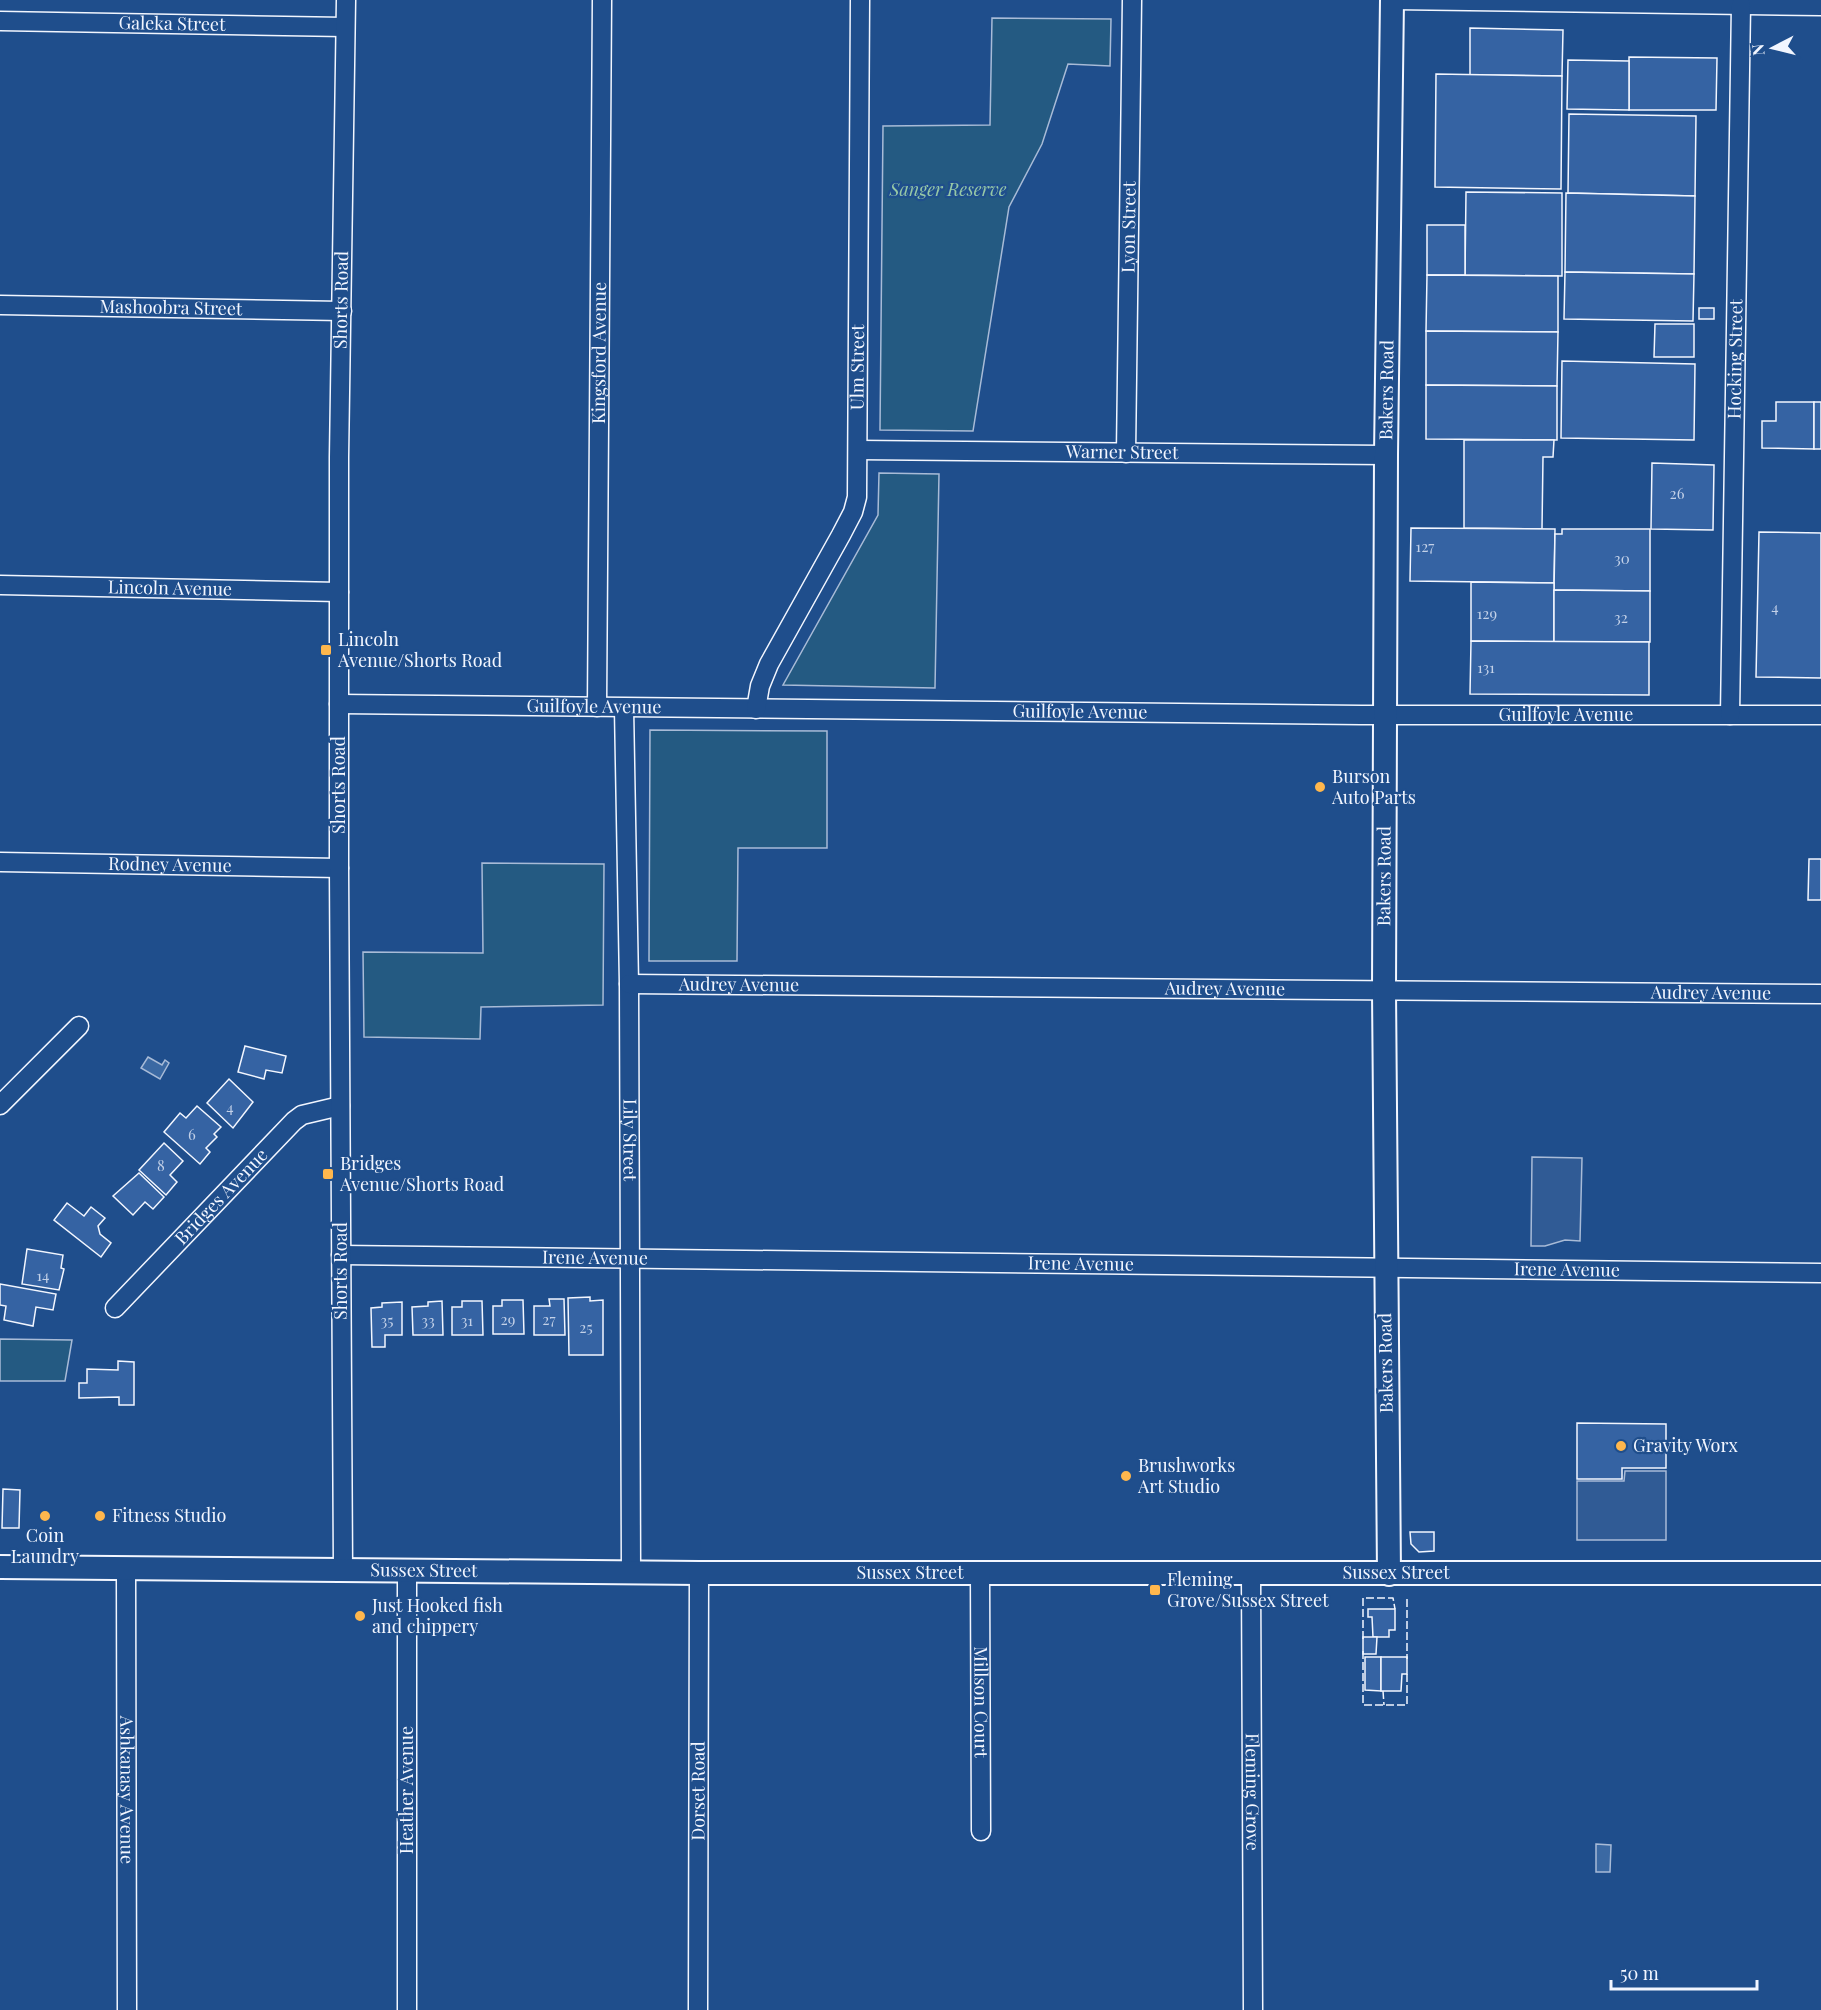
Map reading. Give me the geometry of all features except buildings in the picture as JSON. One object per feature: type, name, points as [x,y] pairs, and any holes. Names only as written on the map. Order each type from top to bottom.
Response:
[{"type":"street","name":"Shorts Road","points":[[343,1570],[339,592],[346,0]]},
{"type":"street","name":"Kingsford Avenue","points":[[597,707],[602,0]]},
{"type":"street","name":"Ulm Street","points":[[756,709],[760,686],[769,664],[853,512],[857,497],[860,0]]},
{"type":"street","name":"Lyon Street","points":[[1126,453],[1132,0]]},
{"type":"street","points":[[1393,0],[1741,5],[1764,3],[1821,6]]},
{"type":"street","name":"Bakers Road","points":[[1389,1574],[1384,991],[1386,455],[1393,0]]},
{"type":"street","name":"Hocking Street","points":[[1730,715],[1741,5]]},
{"type":"street","name":"Galeka Street","points":[[0,21],[345,27]]},
{"type":"street","name":"Mashoobra Street","points":[[0,305],[342,311]]},
{"type":"street","name":"Warner Street","points":[[858,450],[1386,455]]},
{"type":"street","name":"Lincoln Avenue","points":[[0,585],[339,592]]},
{"type":"street","name":"Guilfoyle Avenue","points":[[339,704],[1385,716],[1821,715]]},
{"type":"street","name":"Lily Street","points":[[624,708],[629,984],[631,1572]]},
{"type":"street","name":"Rodney Avenue","points":[[0,862],[339,868]]},
{"type":"street","name":"Audrey Avenue","points":[[629,984],[1821,994]]},
{"type":"street","points":[[0,1106],[79,1026]]},
{"type":"street","name":"Bridges Avenue","points":[[115,1308],[294,1121],[302,1115],[340,1106]]},
{"type":"street","name":"Irene Avenue","points":[[341,1255],[1821,1273]]},
{"type":"street","name":"Sussex Street","points":[[0,1567],[126,1570],[699,1573],[1821,1574]]},
{"type":"street","name":"Ashkanasy Avenue","points":[[126,1570],[127,2010]]},
{"type":"street","name":"Heather Avenue","points":[[406,1570],[407,2010]]},
{"type":"street","name":"Dorset Road","points":[[698,2010],[699,1573]]},
{"type":"street","name":"Millson Court","points":[[980,1573],[981,1832]]},
{"type":"street","name":"Fleming Grove","points":[[1251,1573],[1253,2010]]},
{"type":"green space","name":"Sanger Reserve","points":[[992,18],[1111,19],[1110,66],[1068,64],[1042,144],[1009,207],[973,431],[880,430],[883,126],[990,125]]},
{"type":"green space","points":[[879,473],[939,474],[935,688],[783,685],[878,515]]},
{"type":"green space","points":[[650,730],[827,731],[827,848],[738,848],[737,961],[649,961]]},
{"type":"green space","points":[[482,863],[604,864],[603,1005],[481,1007],[480,1039],[364,1037],[363,952],[483,953]]},
{"type":"green space","points":[[0,1339],[72,1340],[65,1381],[0,1381]]},
{"type":"shaded area","points":[[148,1057],[162,1065],[165,1060],[169,1063],[160,1079],[141,1068]]},
{"type":"shaded area","points":[[1532,1157],[1582,1158],[1580,1241],[1565,1240],[1545,1246],[1531,1246]]},
{"type":"shaded area","points":[[1625,1471],[1666,1471],[1666,1540],[1577,1540],[1577,1481],[1624,1481]]},
{"type":"shaded area","points":[[1596,1844],[1611,1845],[1610,1872],[1596,1872]]},
{"type":"fence","points":[[1363,1639],[1363,1598],[1393,1598],[1395,1609]]},
{"type":"fence","points":[[1407,1599],[1407,1659]]},
{"type":"fence","points":[[1363,1651],[1363,1705],[1407,1705],[1407,1671]]},
{"type":"fence","points":[[1383,1691],[1384,1705]]},
{"type":"place","name":"Lincoln Avenue/Shorts Road","points":[[326,650]]},
{"type":"place","name":"Burson Auto Parts","points":[[1320,787]]},
{"type":"place","name":"Bridges Avenue/Shorts Road","points":[[328,1174]]},
{"type":"place","name":"Gravity Worx","points":[[1621,1446]]},
{"type":"place","name":"Brushworks Art Studio","points":[[1126,1476]]},
{"type":"place","name":"Coin Laundry","points":[[45,1516]]},
{"type":"place","name":"Fitness Studio","points":[[100,1516]]},
{"type":"place","name":"Fleming Grove/Sussex Street","points":[[1155,1590]]},
{"type":"place","name":"Just Hooked fish and chippery","points":[[360,1616]]}]
